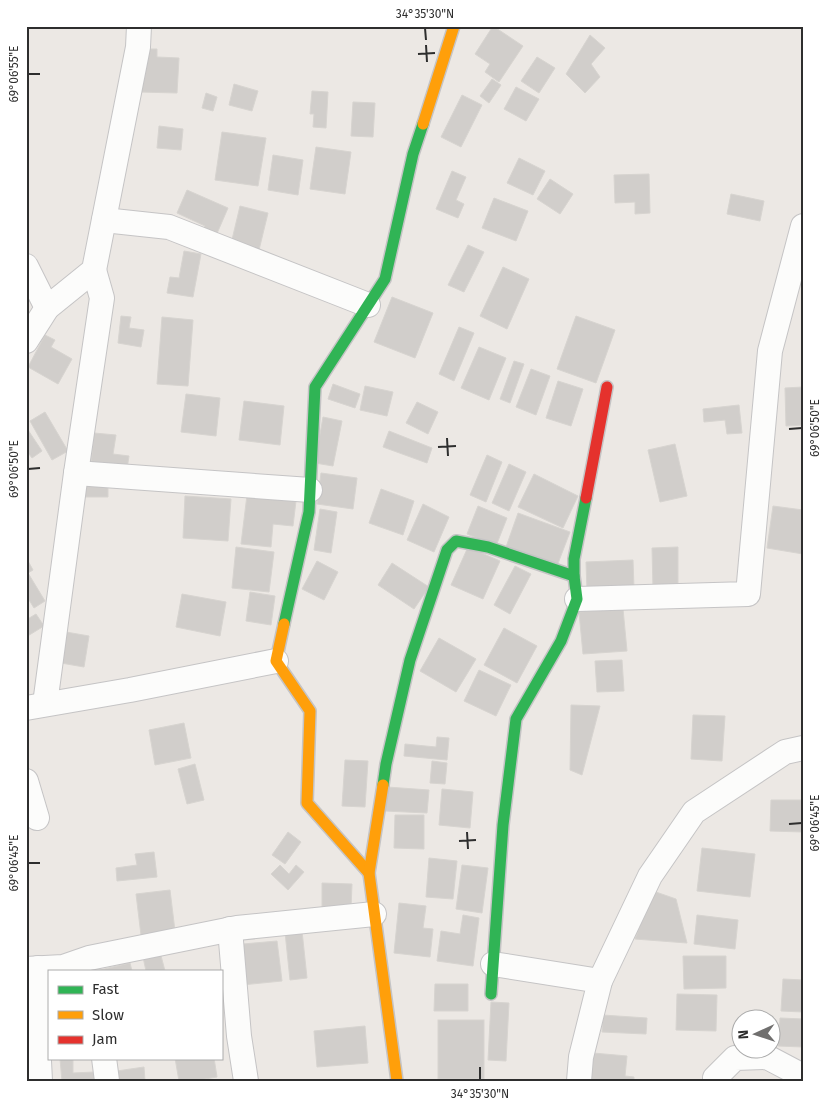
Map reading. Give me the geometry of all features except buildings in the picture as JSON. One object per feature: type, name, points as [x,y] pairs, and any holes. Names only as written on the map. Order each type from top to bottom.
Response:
[{"type":"street","points":[[139,26],[138,47],[94,270],[102,298],[76,473],[36,706],[130,690],[276,661]]},
{"type":"street","points":[[369,873],[307,803],[310,710],[276,661],[309,512],[315,387],[385,279],[413,154],[454,26]]},
{"type":"street","points":[[104,220],[169,227],[368,305]]},
{"type":"street","points":[[577,599],[748,594],[770,351],[797,271],[803,226]]},
{"type":"street","points":[[26,266],[47,308]]},
{"type":"street","points":[[26,341],[47,308],[94,270]]},
{"type":"street","points":[[491,994],[503,825],[516,719],[561,641],[577,599],[574,560],[607,387]]},
{"type":"street","points":[[76,473],[310,490]]},
{"type":"street","points":[[397,1081],[369,873],[386,764],[410,660],[447,550],[456,542],[488,547],[574,576]]},
{"type":"street","points":[[579,1081],[581,1057],[600,981],[650,876],[694,812],[785,752],[803,748]]},
{"type":"street","points":[[26,781],[37,818]]},
{"type":"street","points":[[40,1081],[32,969],[90,964],[230,929],[374,914]]},
{"type":"street","points":[[230,929],[246,1081]]},
{"type":"street","points":[[493,964],[600,981]]},
{"type":"street","points":[[715,1081],[715,1078],[735,1058],[767,1057],[803,1076]]},
{"type":"street","points":[[104,1060],[107,1081]]},
{"type":"traffic: fast","points":[[284,624],[309,512],[315,387],[385,279],[413,154],[423,124]]},
{"type":"traffic: fast","points":[[491,994],[503,825],[516,719],[561,641],[577,599],[574,559],[586,498]]},
{"type":"traffic: fast","points":[[383,785],[386,764],[410,660],[447,550],[456,541],[488,547],[574,576]]},
{"type":"traffic: slow","points":[[423,124],[454,26]]},
{"type":"traffic: slow","points":[[284,624],[276,661],[310,711],[307,803],[369,873]]},
{"type":"traffic: slow","points":[[383,785],[369,873],[397,1081]]},
{"type":"traffic: jam","points":[[586,498],[607,387]]}]
